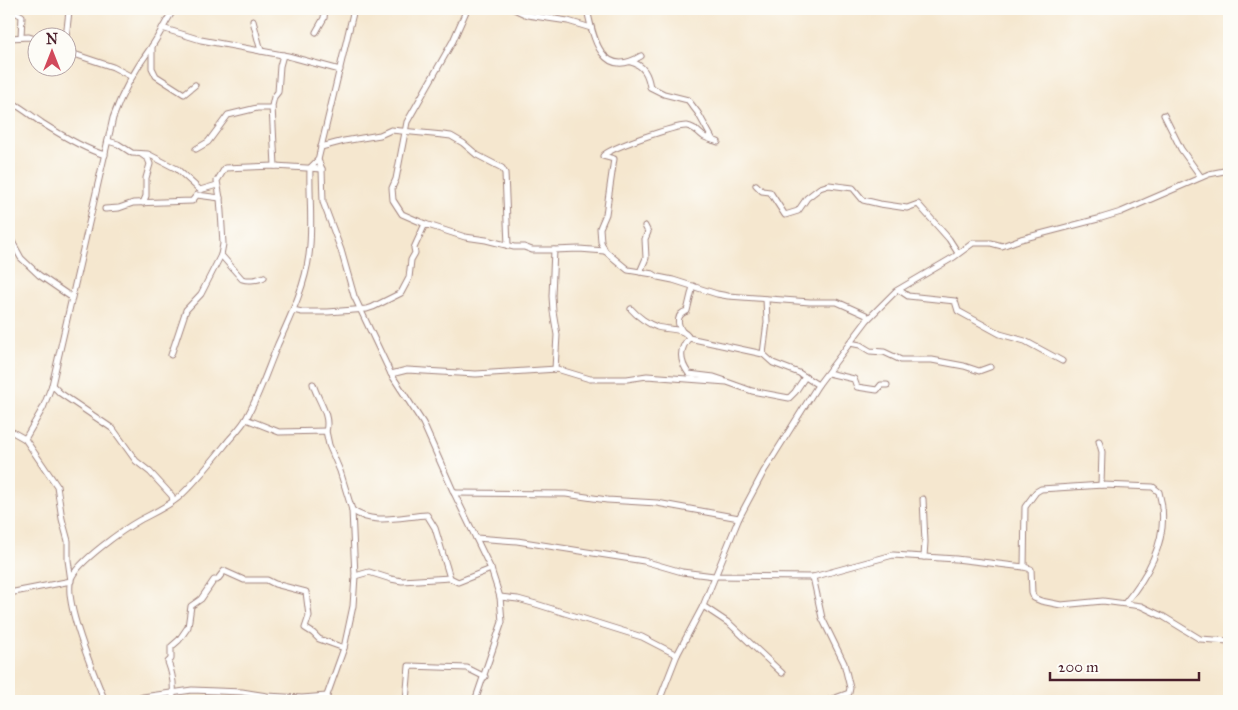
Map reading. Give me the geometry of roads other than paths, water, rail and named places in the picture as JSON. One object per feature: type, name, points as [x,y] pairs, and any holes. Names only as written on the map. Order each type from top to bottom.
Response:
[{"type":"street","points":[[13,9],[13,11],[22,16],[21,37]]},
{"type":"street","points":[[67,28],[69,11],[71,9]]},
{"type":"street","points":[[25,439],[43,408],[52,385],[108,140],[119,102],[144,55],[174,9]]},
{"type":"street","points":[[316,32],[324,18],[325,9]]},
{"type":"street","points":[[70,580],[74,572],[86,559],[138,521],[160,510],[179,497],[207,467],[246,419],[263,386],[293,310],[309,256],[311,225],[310,168],[318,160],[354,9]]},
{"type":"street","points":[[466,9],[453,41],[407,122],[396,179],[392,188],[393,200],[402,214],[425,224],[465,237],[541,251],[579,249],[604,251]]},
{"type":"street","points":[[514,9],[527,16],[568,21],[591,28]]},
{"type":"street","points":[[587,9],[595,40],[607,59],[617,63],[637,63],[644,70],[650,87],[664,94],[688,100],[715,141],[702,136],[698,130],[689,126],[678,126],[606,153],[603,156],[614,159],[614,166],[606,214],[600,228],[604,251],[628,270],[653,274],[728,296],[837,302],[866,315],[868,319]]},
{"type":"street","points":[[253,21],[261,51]]},
{"type":"street","points":[[162,28],[201,40],[283,55],[340,70]]},
{"type":"street","points":[[9,38],[28,37]]},
{"type":"street","points":[[152,45],[152,68],[156,76],[184,94],[195,85]]},
{"type":"street","points":[[78,55],[113,67],[132,77]]},
{"type":"street","points":[[275,166],[272,108],[274,97],[278,92],[283,55]]},
{"type":"street","points":[[631,62],[641,56]]},
{"type":"street","points":[[9,101],[89,151],[105,155]]},
{"type":"street","points":[[196,149],[208,142],[228,115],[257,108],[272,108]]},
{"type":"street","points":[[1164,115],[1181,149],[1201,178]]},
{"type":"street","points":[[321,147],[380,135],[391,130],[452,136],[477,155],[502,168],[505,173],[508,246]]},
{"type":"street","points":[[108,140],[132,153],[148,154],[177,170],[200,190],[217,185]]},
{"type":"street","points":[[138,153],[148,160],[150,164],[146,178],[146,196],[143,203]]},
{"type":"street","points":[[318,160],[322,169],[323,202],[341,250],[354,296],[390,374],[423,423],[491,569],[500,597],[502,622],[485,677],[475,701]]},
{"type":"street","points":[[171,354],[186,310],[201,294],[221,255],[223,244],[217,181],[225,168],[275,166],[322,169]]},
{"type":"street","points":[[659,701],[677,655],[703,606],[738,518],[764,471],[828,372],[868,319],[898,290],[914,282],[973,242],[1002,246],[1122,212],[1201,178],[1229,170]]},
{"type":"street","points":[[756,185],[762,191],[770,192],[785,215],[798,211],[808,198],[820,188],[830,185],[853,188],[863,200],[880,204],[908,208],[918,204],[949,239],[958,253]]},
{"type":"street","points":[[105,209],[143,203],[192,201],[197,195],[220,198]]},
{"type":"street","points":[[293,310],[319,312],[361,309],[373,307],[401,293],[409,278],[411,260],[415,253],[414,248],[425,224]]},
{"type":"street","points":[[640,272],[646,258],[645,239],[648,232],[645,226]]},
{"type":"street","points":[[9,236],[21,258],[39,275],[71,297]]},
{"type":"street","points":[[554,250],[552,296],[557,335],[555,368]]},
{"type":"street","points":[[221,255],[246,281],[264,276]]},
{"type":"street","points":[[682,332],[678,325],[678,320],[681,314],[687,311],[693,286]]},
{"type":"street","points":[[898,290],[908,296],[954,301],[958,311],[1000,334],[1025,341],[1062,361]]},
{"type":"street","points":[[763,354],[767,322],[766,299]]},
{"type":"street","points":[[630,309],[655,326],[682,332],[688,335],[689,338],[763,354],[773,363],[805,377],[818,386]]},
{"type":"street","points":[[689,338],[683,345],[682,354],[683,366],[689,374],[714,377],[752,391],[789,398],[805,377]]},
{"type":"street","points":[[850,343],[860,345],[870,351],[884,352],[901,360],[932,360],[979,371],[990,366]]},
{"type":"street","points":[[390,374],[407,370],[476,374],[511,373],[555,368],[590,378],[620,379],[647,376],[727,382]]},
{"type":"street","points":[[828,372],[854,379],[857,387],[865,389],[876,390],[881,385],[887,386]]},
{"type":"street","points":[[131,701],[143,697],[174,692],[178,694],[192,690],[242,692],[266,696],[326,698],[344,648],[353,606],[355,576],[352,510],[340,471],[329,445],[326,417],[313,384]]},
{"type":"street","points":[[52,385],[60,393],[113,429],[136,461],[150,472],[172,496],[173,501]]},
{"type":"street","points":[[246,419],[279,432],[326,431]]},
{"type":"street","points":[[9,430],[25,439],[57,486],[68,540],[72,606],[88,660],[105,701]]},
{"type":"street","points":[[1099,442],[1102,452],[1101,485]]},
{"type":"street","points":[[1024,567],[1025,507],[1041,488],[1101,485],[1153,488],[1159,492],[1162,501],[1162,533],[1152,564],[1139,586],[1124,603]]},
{"type":"street","points":[[454,493],[566,494],[607,500],[657,503],[738,518]]},
{"type":"street","points":[[923,499],[924,557]]},
{"type":"street","points":[[352,510],[358,515],[382,519],[427,515],[435,528],[450,578]]},
{"type":"street","points":[[352,520],[358,515]]},
{"type":"street","points":[[476,538],[516,541],[644,561],[682,572],[714,576],[813,577],[893,555],[1024,567],[1031,569],[1032,593],[1034,598],[1041,601],[1061,605],[1103,601],[1141,606],[1164,617],[1200,639],[1229,641]]},
{"type":"street","points":[[355,576],[368,572],[402,581],[450,578],[458,582],[491,569]]},
{"type":"street","points":[[172,701],[174,692],[173,677],[168,662],[171,659],[171,647],[179,640],[188,627],[191,606],[201,599],[214,580],[217,580],[224,570],[244,580],[267,580],[306,592],[309,616],[305,628],[319,639],[344,648]]},
{"type":"street","points":[[813,577],[822,618],[840,656],[850,688],[849,693],[845,696],[827,701]]},
{"type":"street","points":[[9,593],[70,580]]},
{"type":"street","points":[[500,597],[536,604],[642,637],[677,655]]},
{"type":"street","points":[[703,606],[730,624],[782,673]]},
{"type":"street","points":[[406,701],[409,666],[467,668],[485,677]]}]
